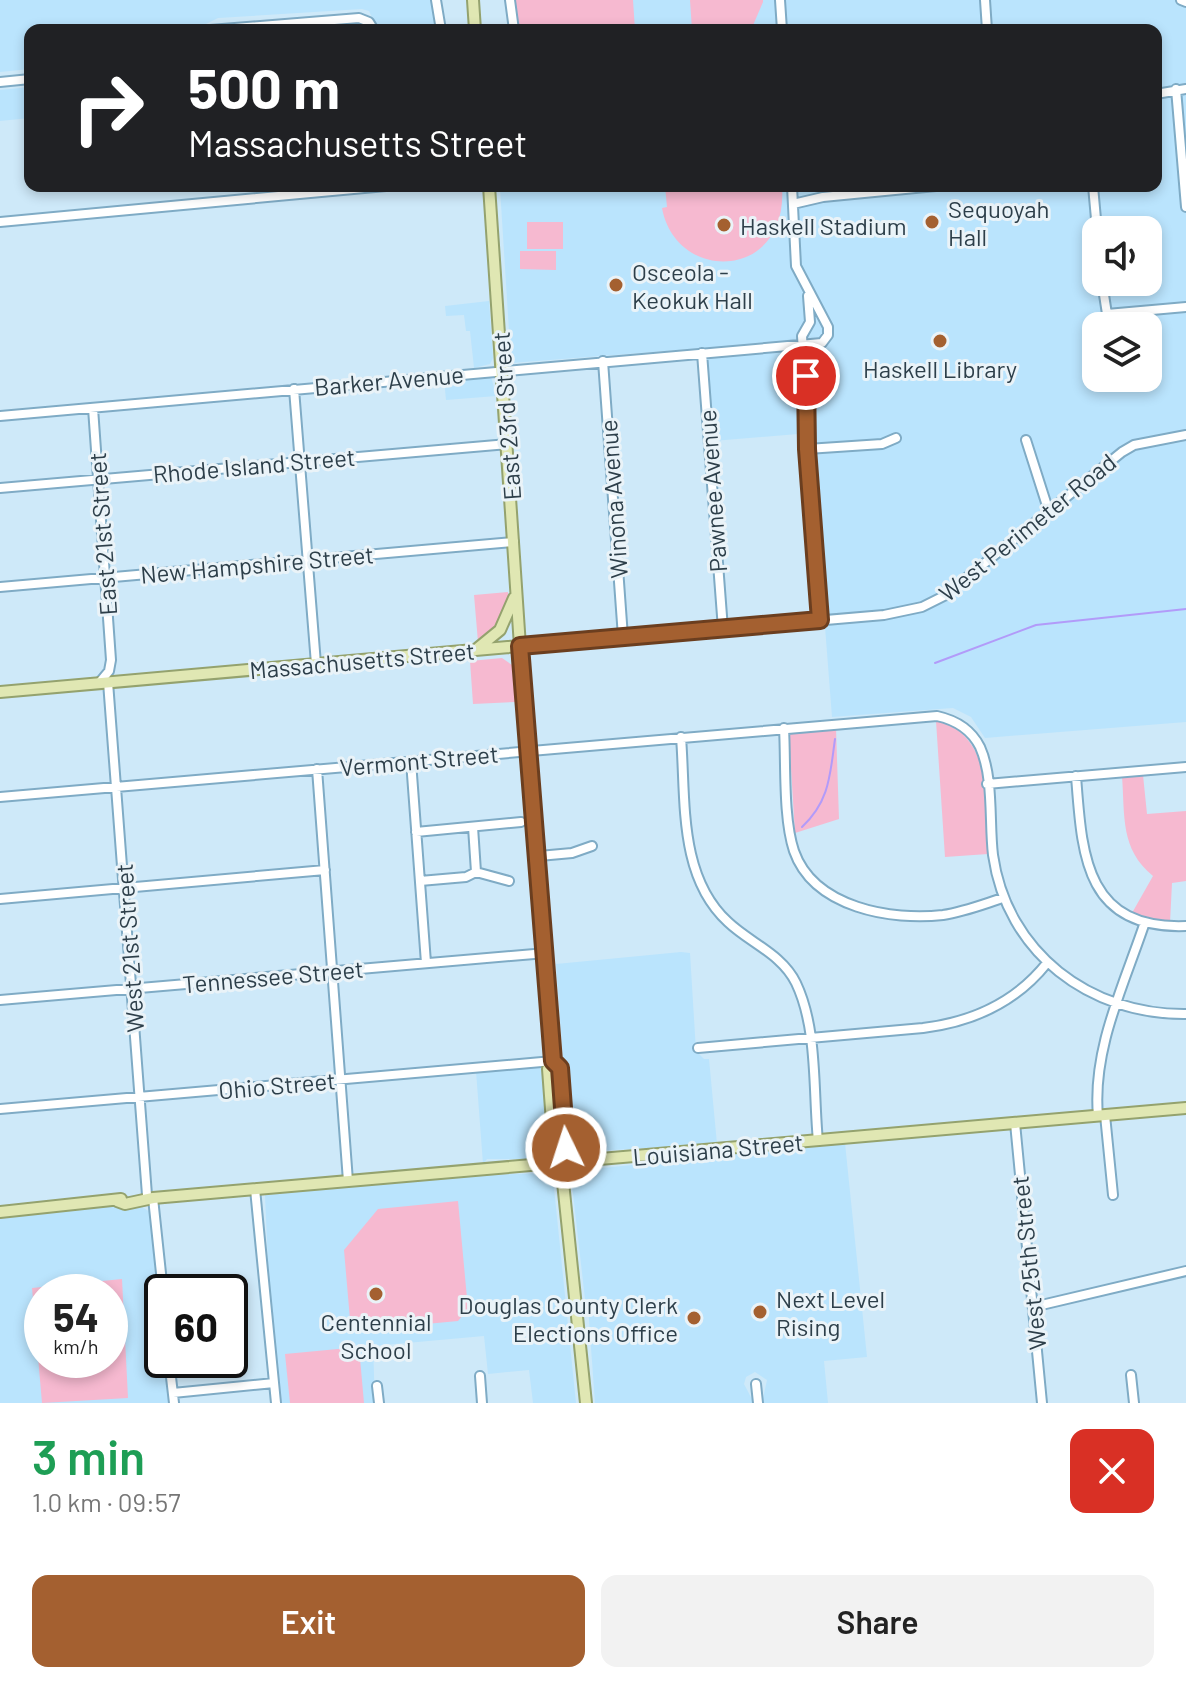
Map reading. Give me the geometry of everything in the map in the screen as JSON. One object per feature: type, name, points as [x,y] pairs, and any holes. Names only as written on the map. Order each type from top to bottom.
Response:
[{"type":"main road","points":[[473,0],[475,24]]},
{"type":"main road","name":"East 23rd Street","points":[[489,192],[528,751],[539,856],[553,1061],[560,1068],[566,1148],[561,1163],[586,1403]]},
{"type":"main road","points":[[474,650],[500,630],[517,588]]},
{"type":"main road","name":"Massachusetts Street","points":[[0,692],[520,646]]},
{"type":"main road","name":"Louisiana Street","points":[[0,1212],[117,1201],[125,1204],[150,1197],[1186,1108]]},
{"type":"street","points":[[436,0],[440,24]]},
{"type":"street","points":[[510,0],[513,24]]},
{"type":"street","points":[[780,0],[782,24]]},
{"type":"street","points":[[985,0],[987,24]]},
{"type":"street","points":[[284,24],[359,18],[368,24]]},
{"type":"street","points":[[0,82],[24,80]]},
{"type":"street","points":[[1176,89],[1186,207]]},
{"type":"street","points":[[1162,92],[1186,89]]},
{"type":"street","points":[[0,222],[322,192]]},
{"type":"street","points":[[792,192],[795,259],[806,289],[811,317],[802,336],[820,620]]},
{"type":"street","points":[[793,204],[875,192]]},
{"type":"street","points":[[1094,192],[1096,216]]},
{"type":"street","name":"Barker Avenue","points":[[0,416],[803,344],[826,339],[828,327],[806,289]]},
{"type":"street","points":[[1104,296],[1107,314],[1186,307]]},
{"type":"street","name":"Pawnee Avenue","points":[[702,353],[723,629]]},
{"type":"street","name":"Winona Avenue","points":[[603,361],[623,637]]},
{"type":"street","points":[[294,389],[316,664]]},
{"type":"street","name":"East 21st Street","points":[[93,408],[112,682]]},
{"type":"street","name":"West Perimeter Road","points":[[820,620],[901,613],[933,603],[1127,449],[1186,435]]},
{"type":"street","points":[[807,449],[882,444],[896,438]]},
{"type":"street","points":[[1026,440],[1049,512]]},
{"type":"street","name":"Rhode Island Street","points":[[0,488],[508,444]]},
{"type":"street","name":"New Hampshire Street","points":[[0,587],[514,542]]},
{"type":"street","name":"Massachusetts Street","points":[[520,646],[820,620]]},
{"type":"street","points":[[111,660],[109,671],[114,691],[111,701]]},
{"type":"street","name":"West 21st Street","points":[[112,682],[140,1097],[161,1274]]},
{"type":"street","name":"Vermont Street","points":[[0,797],[929,715],[963,726],[976,740],[983,756],[987,784]]},
{"type":"street","points":[[784,728],[794,851],[807,873],[824,890],[867,909],[913,916],[947,914],[1003,898]]},
{"type":"street","points":[[681,737],[689,842],[696,876],[723,918],[789,972],[805,1007],[818,1141]]},
{"type":"street","points":[[411,761],[426,963]]},
{"type":"street","points":[[1186,767],[987,784],[994,857],[1003,898],[1024,936],[1047,963],[1081,989],[1117,1006],[1152,1013],[1186,1014]]},
{"type":"street","points":[[317,769],[348,1181]]},
{"type":"street","points":[[1076,776],[1082,846],[1091,876],[1114,905],[1145,922],[1186,926]]},
{"type":"street","points":[[416,832],[521,822]]},
{"type":"street","points":[[473,827],[476,872]]},
{"type":"street","points":[[539,856],[572,853],[592,846]]},
{"type":"street","points":[[0,899],[325,870]]},
{"type":"street","points":[[420,881],[466,877],[476,872],[509,881]]},
{"type":"street","points":[[1113,1195],[1101,1116],[1098,1065],[1145,922]]},
{"type":"street","name":"Tennessee Street","points":[[0,1000],[546,953]]},
{"type":"street","points":[[698,1048],[959,1022],[1009,998],[1047,963]]},
{"type":"street","name":"Ohio Street","points":[[0,1109],[553,1061]]},
{"type":"street","name":"West 25th Street","points":[[1015,1123],[1042,1403]]},
{"type":"street","points":[[255,1189],[276,1403]]},
{"type":"street","points":[[1033,1307],[1186,1271]]},
{"type":"street","points":[[1131,1375],[1134,1403]]},
{"type":"street","points":[[480,1376],[482,1403]]},
{"type":"street","points":[[171,1378],[173,1398],[274,1383]]},
{"type":"street","points":[[756,1384],[758,1403]]},
{"type":"street","points":[[377,1386],[379,1403]]},
{"type":"shaded area","points":[[0,0],[432,0],[435,24],[375,24],[369,11],[362,9],[218,18],[206,24],[24,24],[24,70],[0,72]]},
{"type":"shaded area","points":[[514,0],[1186,0],[1186,722],[985,738],[971,717],[953,708],[832,717],[810,433],[713,441],[705,348],[511,363],[500,192],[1162,192],[1162,24],[517,24]]},
{"type":"shaded area","points":[[515,0],[633,0],[635,24],[517,24]]},
{"type":"shaded area","points":[[690,0],[763,0],[754,24],[692,24]]},
{"type":"shaded area","points":[[24,88],[24,119],[0,121],[0,90]]},
{"type":"shaded area","name":"Haskell Stadium","points":[[666,192],[781,192],[779,217],[768,240],[751,255],[730,261],[708,259],[688,250],[671,233],[662,208],[667,207]]},
{"type":"shaded area","points":[[527,222],[563,222],[563,249],[527,249]]},
{"type":"shaded area","points":[[520,251],[556,251],[556,270],[520,269]]},
{"type":"shaded area","points":[[489,301],[493,358],[490,364],[474,368],[470,331],[466,331],[464,315],[446,316],[445,306]]},
{"type":"shaded area","points":[[491,376],[496,396],[446,400],[444,379]]},
{"type":"shaded area","points":[[508,592],[506,607],[499,621],[478,642],[474,595]]},
{"type":"shaded area","points":[[502,658],[512,665],[515,702],[473,704],[470,661]]},
{"type":"shaded area","points":[[936,721],[955,729],[969,741],[978,756],[986,795],[988,854],[945,857]]},
{"type":"shaded area","points":[[836,728],[839,819],[795,833],[789,736],[793,732]]},
{"type":"shaded area","points":[[1143,775],[1147,814],[1186,811],[1186,881],[1172,883],[1170,923],[1132,913],[1153,876],[1142,866],[1129,843],[1122,776]]},
{"type":"shaded area","points":[[690,953],[696,1051],[704,1059],[709,1059],[717,1144],[578,1152],[569,1141],[556,964]]},
{"type":"shaded area","points":[[538,1066],[545,1072],[549,1155],[529,1159],[487,1159],[483,1164],[476,1071]]},
{"type":"shaded area","points":[[845,1143],[867,1357],[824,1361],[828,1403],[762,1403],[767,1380],[755,1372],[746,1377],[744,1384],[754,1403],[595,1403],[588,1306],[571,1176],[574,1171]]},
{"type":"shaded area","name":"Centennial School","points":[[549,1173],[553,1178],[576,1403],[533,1403],[529,1370],[488,1374],[484,1336],[373,1346],[375,1403],[280,1403],[269,1288],[265,1195],[456,1176]]},
{"type":"shaded area","points":[[458,1201],[468,1309],[458,1321],[351,1331],[344,1250],[378,1209]]},
{"type":"shaded area","points":[[137,1204],[150,1212],[155,1274],[144,1274],[144,1378],[167,1378],[169,1403],[0,1403],[0,1216]]},
{"type":"shaded area","points":[[359,1347],[364,1403],[290,1403],[285,1354]]},
{"type":"shaded area","points":[[40,1378],[127,1378],[128,1398],[42,1403]]},
{"type":"waterway","points":[[935,663],[1036,625],[1186,609]]},
{"type":"waterway","points":[[802,827],[823,797],[835,739]]},
{"type":"place","name":"Sequoyah Hall","points":[[932,222]]},
{"type":"place","name":"Haskell Stadium","points":[[724,225]]},
{"type":"place","name":"Osceola - Keokuk Hall","points":[[616,285]]},
{"type":"place","name":"Haskell Library","points":[[940,341]]},
{"type":"place","name":"Centennial School","points":[[376,1294]]},
{"type":"place","name":"Next Level Rising","points":[[760,1312]]},
{"type":"place","name":"Douglas County Clerk Elections Office","points":[[694,1318]]},
{"type":"route","points":[[566,1148],[560,1068],[553,1061],[520,646],[820,620],[807,449],[806,376]]}]
